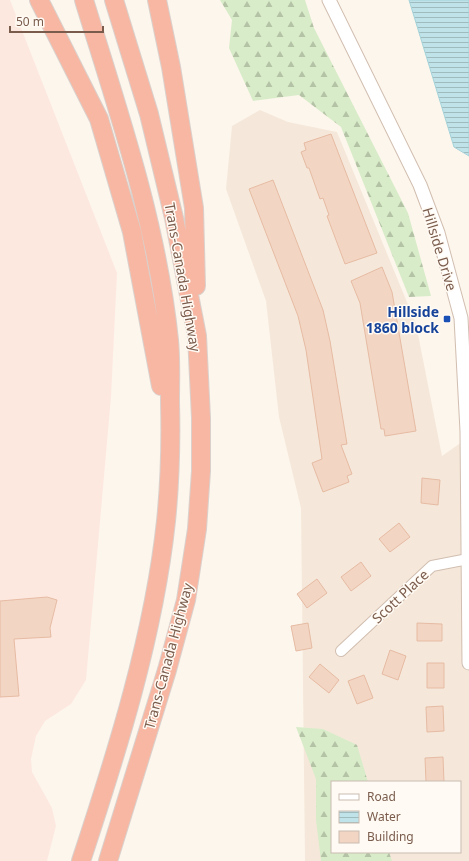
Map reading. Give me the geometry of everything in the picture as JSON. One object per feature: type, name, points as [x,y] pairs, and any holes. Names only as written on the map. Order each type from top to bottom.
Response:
[{"type":"highway","points":[[39,0],[99,119],[132,232],[170,432]]},
{"type":"highway","name":"Trans-Canada Highway","points":[[81,861],[140,664],[155,594],[166,522],[170,472],[169,340],[150,226],[84,0]]},
{"type":"highway","name":"Trans-Canada Highway","points":[[108,861],[167,670],[186,600],[197,529],[201,471],[201,418],[197,336],[174,218],[149,114],[114,0]]},
{"type":"highway","points":[[157,0],[173,74],[194,208],[197,336]]},
{"type":"street","name":"Hillside Drive","points":[[329,0],[420,185],[438,233],[461,318],[467,431],[469,663]]},
{"type":"street","name":"Scott Place","points":[[341,651],[432,566],[468,559]]},
{"type":"shaded area","points":[[0,0],[10,0],[117,273],[111,397],[86,680],[71,704],[45,721],[36,736],[31,759],[32,772],[52,808],[56,826],[47,861],[0,861]]},
{"type":"shaded area","points":[[260,110],[288,122],[337,132],[416,324],[442,456],[469,437],[469,861],[305,861],[301,508],[279,417],[266,301],[226,189],[232,126]]},
{"type":"green space","points":[[220,0],[305,0],[314,28],[408,213],[431,296],[409,297],[341,127],[299,95],[253,101],[229,48],[232,20]]},
{"type":"green space","points":[[296,727],[323,729],[357,745],[368,781],[331,781],[331,853],[389,853],[392,861],[321,861],[316,820],[316,779]]},
{"type":"water","points":[[409,0],[469,0],[469,156],[454,147]]},
{"type":"building","points":[[331,134],[377,253],[345,264],[327,216],[329,215],[323,198],[320,199],[309,168],[307,168],[301,152],[306,150],[304,143]]},
{"type":"building","points":[[273,180],[323,310],[330,341],[347,444],[341,445],[352,474],[347,476],[349,482],[323,492],[312,463],[322,459],[306,350],[298,316],[249,189]]},
{"type":"building","points":[[382,267],[392,292],[416,431],[385,436],[384,429],[381,429],[360,303],[351,281]]},
{"type":"building","points":[[422,478],[440,480],[438,505],[421,503]]},
{"type":"building","points":[[399,523],[410,537],[390,552],[379,539]]},
{"type":"building","points":[[361,562],[371,576],[351,591],[341,577]]},
{"type":"building","points":[[317,579],[327,593],[307,608],[297,594]]},
{"type":"building","points":[[47,597],[57,600],[50,628],[51,637],[14,639],[19,696],[0,697],[0,601]]},
{"type":"building","points":[[308,623],[312,648],[296,651],[291,626]]},
{"type":"building","points":[[417,623],[442,624],[442,641],[417,641]]},
{"type":"building","points":[[390,650],[406,656],[398,680],[382,674]]},
{"type":"building","points":[[427,663],[444,663],[444,688],[427,688]]},
{"type":"building","points":[[320,664],[339,680],[329,693],[309,677]]},
{"type":"building","points":[[364,675],[373,698],[357,704],[348,681]]},
{"type":"building","points":[[443,706],[444,731],[427,732],[426,707]]},
{"type":"building","points":[[443,757],[444,781],[426,781],[425,758]]},
{"type":"place","name":"Hillside 1860 block","points":[[447,319]]}]
